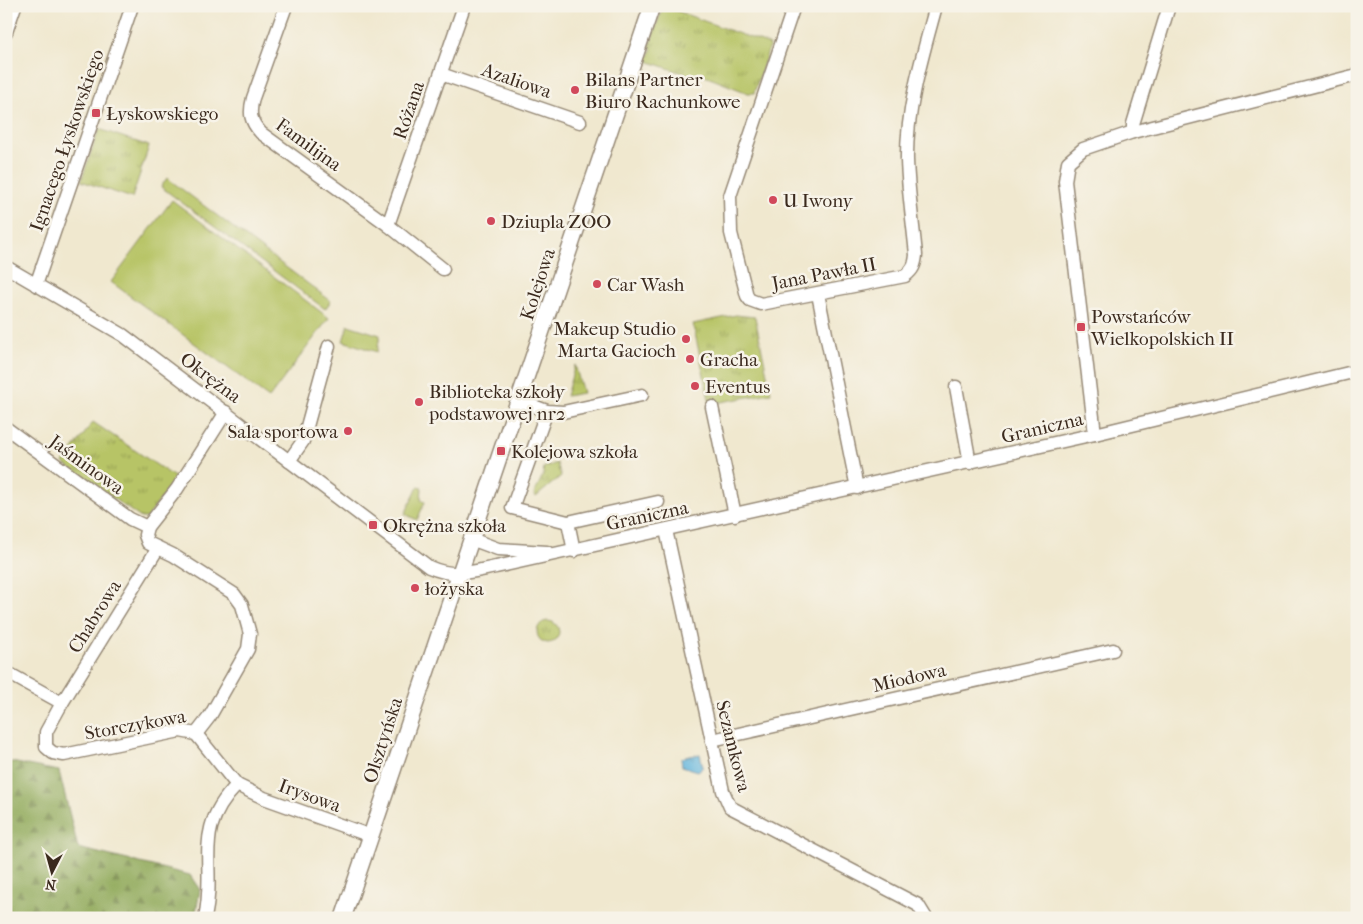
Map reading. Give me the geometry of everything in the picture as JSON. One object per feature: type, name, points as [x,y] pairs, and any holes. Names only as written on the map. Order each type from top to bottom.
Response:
[{"type":"street","points":[[6,32],[15,6]]},
{"type":"street","name":"Ignacego Łyskowskiego","points":[[36,285],[132,6]]},
{"type":"street","name":"Familijna","points":[[286,6],[253,98],[250,111],[252,123],[261,133],[388,225],[443,269]]},
{"type":"street","name":"Różana","points":[[388,225],[464,6]]},
{"type":"street","name":"Kolejowa","points":[[459,575],[652,6]]},
{"type":"street","name":"Jana Pawła II","points":[[794,6],[730,196],[729,216],[733,241],[747,296],[750,300],[761,304],[905,276],[915,264],[907,158],[917,77],[936,6]]},
{"type":"street","points":[[1133,132],[1133,124],[1169,6]]},
{"type":"street","name":"Azaliowa","points":[[441,74],[580,122]]},
{"type":"street","points":[[1095,434],[1065,181],[1068,162],[1083,149],[1133,132],[1357,75]]},
{"type":"street","name":"Okrężna","points":[[6,268],[123,334],[428,567],[443,574],[459,575]]},
{"type":"street","points":[[818,294],[857,488]]},
{"type":"street","points":[[289,461],[303,441],[329,346]]},
{"type":"street","name":"Graniczna","points":[[459,575],[970,463],[1357,371]]},
{"type":"street","points":[[956,387],[970,463]]},
{"type":"street","points":[[518,400],[547,411],[563,412],[642,395]]},
{"type":"street","points":[[712,407],[735,515]]},
{"type":"street","points":[[547,411],[512,508],[568,522],[658,502]]},
{"type":"street","points":[[147,527],[177,489],[226,412]]},
{"type":"street","name":"Jaśminowa","points":[[6,428],[130,519],[147,527]]},
{"type":"street","points":[[568,522],[571,551]]},
{"type":"street","name":"Storczykowa","points":[[62,703],[46,732],[46,747],[53,753],[64,755],[180,731],[196,734],[210,716],[248,649],[250,634],[242,605],[234,594],[207,575],[148,543],[145,535],[147,527]]},
{"type":"street","name":"Sezamkowa","points":[[666,530],[723,791],[730,807],[918,905],[926,918]]},
{"type":"street","name":"Graniczna","points":[[471,540],[498,549],[571,551]]},
{"type":"street","name":"Chabrowa","points":[[62,703],[158,548]]},
{"type":"street","name":"Olsztyńska","points":[[343,918],[459,575]]},
{"type":"street","name":"Miodowa","points":[[712,740],[1113,650]]},
{"type":"street","points":[[6,672],[62,703]]},
{"type":"street","name":"Irysowa","points":[[196,734],[237,785],[264,798],[371,836]]},
{"type":"street","points":[[206,918],[209,899],[208,836],[213,818],[225,797],[237,785]]},
{"type":"green space","points":[[663,6],[770,45],[754,93],[748,93],[702,75],[700,79],[644,60],[646,55],[649,56],[652,48],[649,47]]},
{"type":"green space","points":[[99,129],[149,146],[132,198],[81,181]]},
{"type":"green space","points":[[167,178],[331,301],[325,309],[161,187]]},
{"type":"green space","points":[[172,200],[329,318],[269,398],[111,282]]},
{"type":"green space","points":[[736,315],[755,317],[771,393],[710,404],[693,324]]},
{"type":"green space","points":[[348,325],[380,335],[377,352],[343,341]]},
{"type":"green space","points":[[575,365],[583,393],[566,396]]},
{"type":"green space","points":[[93,422],[176,478],[147,518],[141,518],[63,463]]},
{"type":"green space","points":[[557,463],[561,476],[536,497],[534,494],[544,473],[543,468]]},
{"type":"green space","points":[[418,487],[422,488],[421,500],[425,502],[417,520],[405,514]]},
{"type":"green space","points":[[548,621],[556,624],[559,632],[556,640],[548,643],[540,640],[537,632],[540,624]]},
{"type":"green space","points":[[6,761],[59,771],[78,848],[190,875],[200,890],[195,918],[6,918]]},
{"type":"water","points":[[700,754],[703,767],[698,771],[682,766],[681,758]]},
{"type":"place","name":"Bilans Partner Biuro Rachunkowe","points":[[575,90]]},
{"type":"place","name":"Łyskowskiego","points":[[96,113]]},
{"type":"place","name":"U Iwony","points":[[773,200]]},
{"type":"place","name":"Dziupla ZOO","points":[[491,221]]},
{"type":"place","name":"Car Wash","points":[[597,284]]},
{"type":"place","name":"Powstańców Wielkopolskich II","points":[[1081,327]]},
{"type":"place","name":"Makeup Studio Marta Gacioch","points":[[686,339]]},
{"type":"place","name":"Gracha","points":[[690,359]]},
{"type":"place","name":"Eventus","points":[[695,386]]},
{"type":"place","name":"Biblioteka szkoły podstawowej nr2","points":[[419,402]]},
{"type":"place","name":"Sala sportowa","points":[[348,431]]},
{"type":"place","name":"Kolejowa szkoła","points":[[501,451]]},
{"type":"place","name":"Okrężna szkoła","points":[[373,525]]},
{"type":"place","name":"łożyska","points":[[415,588]]}]
